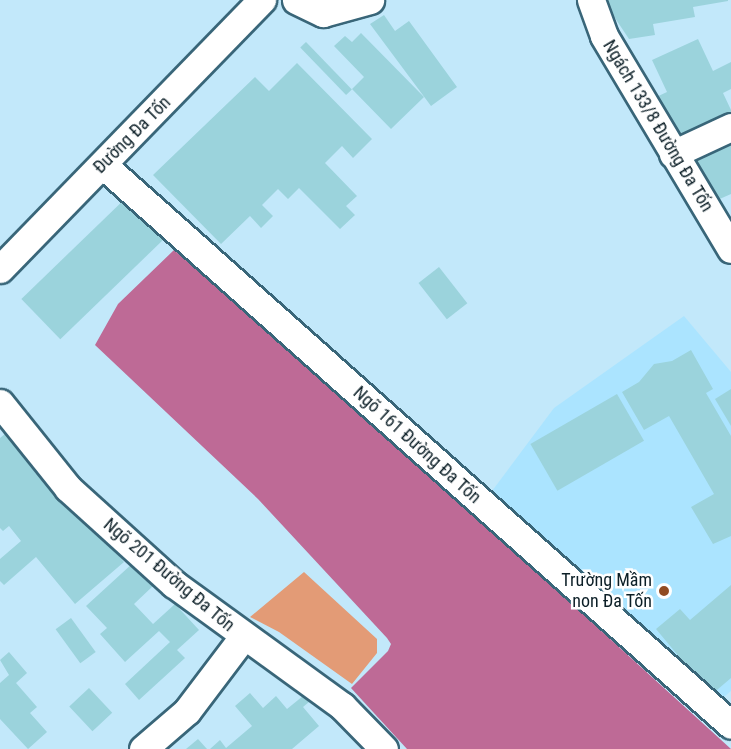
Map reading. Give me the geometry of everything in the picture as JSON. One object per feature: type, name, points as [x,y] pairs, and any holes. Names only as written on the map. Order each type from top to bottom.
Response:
[{"type":"street","name":"Đường Đa Tốn","points":[[0,269],[262,0]]},
{"type":"street","points":[[297,0],[322,13],[370,0]]},
{"type":"street","name":"Ngách 133/8 Đường Đa Tốn","points":[[591,0],[604,36],[731,249]]},
{"type":"street","points":[[673,154],[731,127]]},
{"type":"street","name":"Ngõ 161 Đường Đa Tốn","points":[[103,165],[731,725]]},
{"type":"street","name":"Ngõ 201 Đường Đa Tốn","points":[[4,415],[68,488],[174,584],[243,637],[342,706],[376,745]]},
{"type":"street","points":[[143,749],[187,711],[243,637]]},
{"type":"shaded area","points":[[174,250],[331,385],[731,749],[407,749],[351,688],[388,651],[391,644],[387,638],[258,499],[95,345],[118,304]]},
{"type":"shaded area","name":"Trường Mầm non Đa Tốn","points":[[684,316],[731,372],[731,691],[717,703],[492,491],[554,408]]},
{"type":"shaded area","points":[[304,572],[377,639],[377,653],[352,684],[279,632],[250,617]]},
{"type":"building","points":[[603,0],[728,1],[693,7],[695,17],[653,24],[655,35],[629,39]]},
{"type":"building","points":[[384,15],[395,31],[409,21],[457,87],[431,106],[370,24]]},
{"type":"building","points":[[361,33],[424,97],[391,129],[352,89],[364,77],[334,46],[345,36],[352,42]]},
{"type":"building","points":[[698,39],[713,71],[731,62],[731,89],[723,93],[731,110],[731,124],[679,149],[652,99],[667,92],[652,60]]},
{"type":"building","points":[[306,42],[352,89],[346,95],[300,48]]},
{"type":"building","points":[[297,63],[372,139],[353,158],[342,146],[325,163],[357,196],[346,206],[355,215],[340,229],[299,188],[288,199],[278,189],[262,205],[273,216],[261,228],[250,216],[221,244],[153,175],[255,77],[269,91]]},
{"type":"building","points":[[731,130],[731,194],[715,201],[681,153]]},
{"type":"building","points":[[130,194],[169,234],[60,339],[21,299]]},
{"type":"building","points":[[439,267],[467,303],[447,319],[419,283]]},
{"type":"building","points":[[691,350],[713,389],[706,393],[731,436],[731,536],[713,544],[691,507],[714,494],[669,416],[644,430],[622,392],[639,382],[654,364],[672,361]]},
{"type":"building","points":[[731,389],[731,426],[715,399]]},
{"type":"building","points":[[617,394],[644,441],[557,491],[530,444]]},
{"type":"building","points":[[11,429],[124,562],[75,604],[36,557],[4,585],[0,581],[0,559],[21,541],[9,526],[3,531],[0,528],[0,438]]},
{"type":"building","points":[[133,563],[153,586],[134,604],[153,624],[175,604],[199,630],[177,650],[185,658],[139,700],[125,684],[170,642],[159,631],[125,662],[100,634],[107,628],[86,606]]},
{"type":"building","points":[[731,585],[731,678],[711,695],[656,629],[680,609],[690,620]]},
{"type":"building","points":[[71,618],[96,652],[80,663],[56,629]]},
{"type":"building","points":[[9,652],[27,673],[16,683],[37,707],[30,713],[47,732],[28,749],[0,719],[0,683],[9,675],[0,660]]},
{"type":"building","points":[[89,688],[112,713],[92,731],[69,706]]},
{"type":"building","points":[[250,693],[263,708],[276,696],[287,709],[303,696],[309,702],[303,707],[319,726],[292,749],[210,749],[220,740],[226,748],[252,726],[235,706]]},
{"type":"building","points":[[198,739],[207,749],[186,749]]},
{"type":"place","name":"Trường Mầm non Đa Tốn","points":[[664,591]]}]
